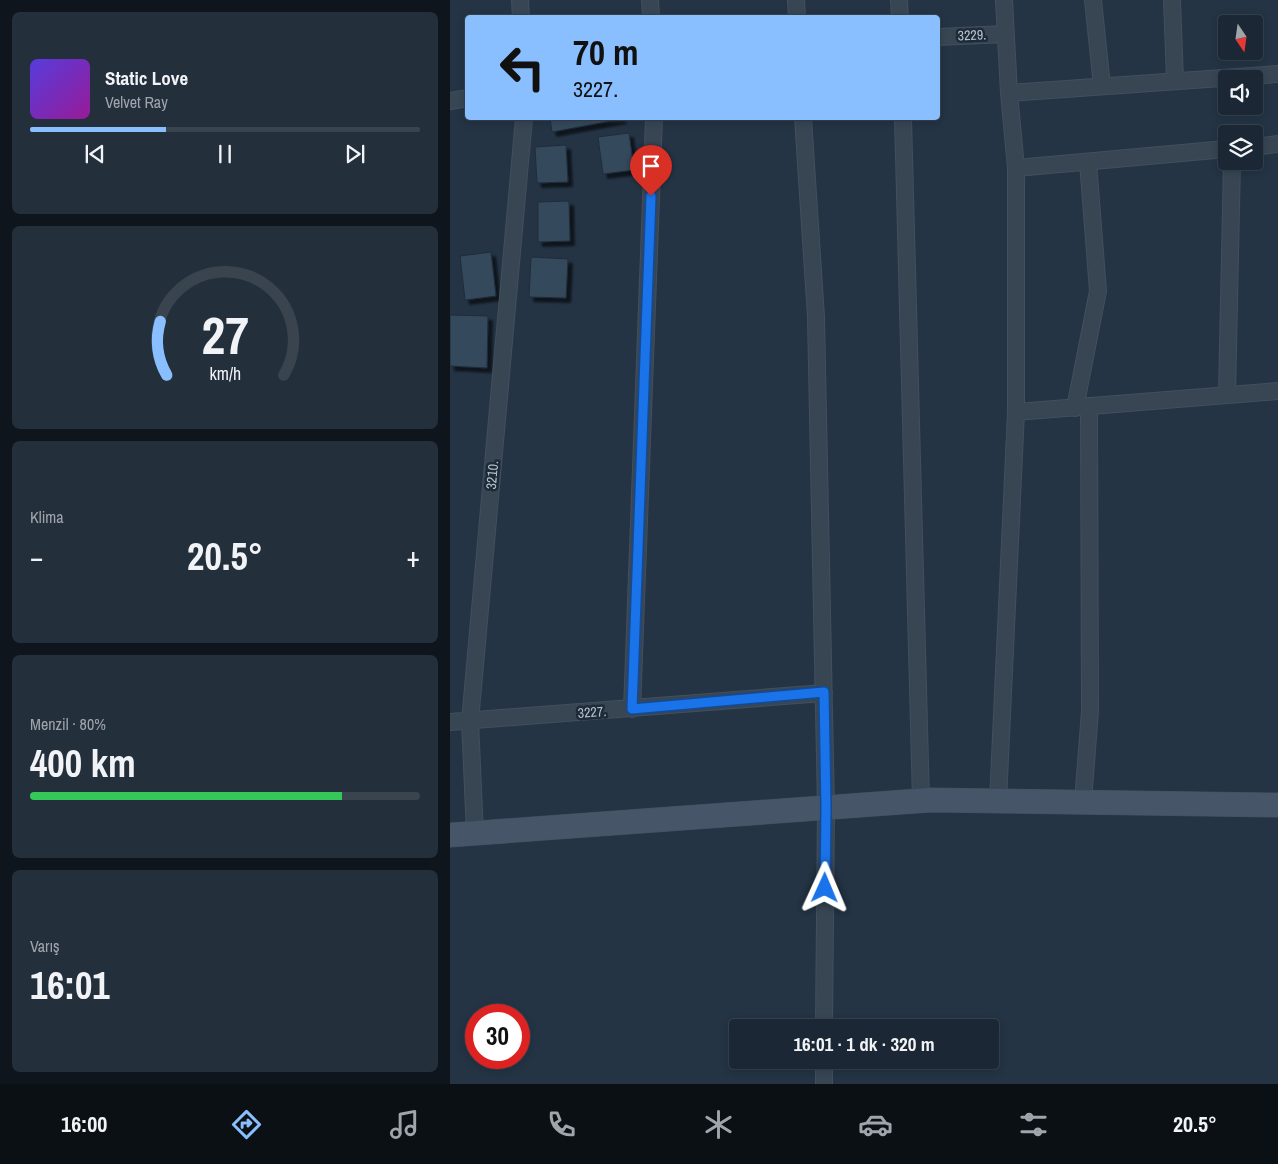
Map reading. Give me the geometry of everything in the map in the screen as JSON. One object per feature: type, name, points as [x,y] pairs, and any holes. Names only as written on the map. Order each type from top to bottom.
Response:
[{"type":"street","points":[[520,0],[521,15]]},
{"type":"street","points":[[650,0],[651,15]]},
{"type":"street","points":[[796,0],[797,15]]},
{"type":"street","points":[[899,0],[900,15]]},
{"type":"street","points":[[998,801],[1016,412],[1016,168],[1009,93],[1004,0]]},
{"type":"street","points":[[1093,0],[1102,86]]},
{"type":"street","points":[[1172,0],[1175,82]]},
{"type":"street","name":"3229.","points":[[940,37],[1006,34]]},
{"type":"street","points":[[1009,93],[1278,74]]},
{"type":"street","points":[[450,101],[465,98]]},
{"type":"street","name":"3210.","points":[[475,834],[470,721],[524,120]]},
{"type":"street","points":[[632,709],[654,120]]},
{"type":"street","points":[[803,120],[816,317],[826,808],[824,1019]]},
{"type":"street","points":[[903,120],[921,801]]},
{"type":"street","points":[[1263,146],[1278,144]]},
{"type":"street","points":[[1016,168],[1218,150]]},
{"type":"street","points":[[1083,802],[1090,711],[1082,407],[1098,290],[1088,162]]},
{"type":"street","points":[[1227,395],[1232,170]]},
{"type":"street","points":[[1016,412],[1278,391]]},
{"type":"street","name":"3227.","points":[[450,722],[632,709],[824,692]]},
{"type":"street","points":[[450,835],[921,801],[1278,806]]},
{"type":"street","points":[[824,1069],[824,1084]]},
{"type":"building","points":[[550,120],[617,120],[552,132]]},
{"type":"building","points":[[629,133],[634,170],[603,174],[598,137]]},
{"type":"building","points":[[566,145],[568,182],[537,183],[535,147]]},
{"type":"building","points":[[569,201],[570,241],[538,242],[538,202]]},
{"type":"building","points":[[491,252],[496,296],[465,300],[460,256]]},
{"type":"building","points":[[531,257],[568,259],[566,298],[529,297]]},
{"type":"building","points":[[450,315],[488,316],[487,368],[450,366]]},
{"type":"route","points":[[651,196],[632,709],[824,692],[825,888]]}]
